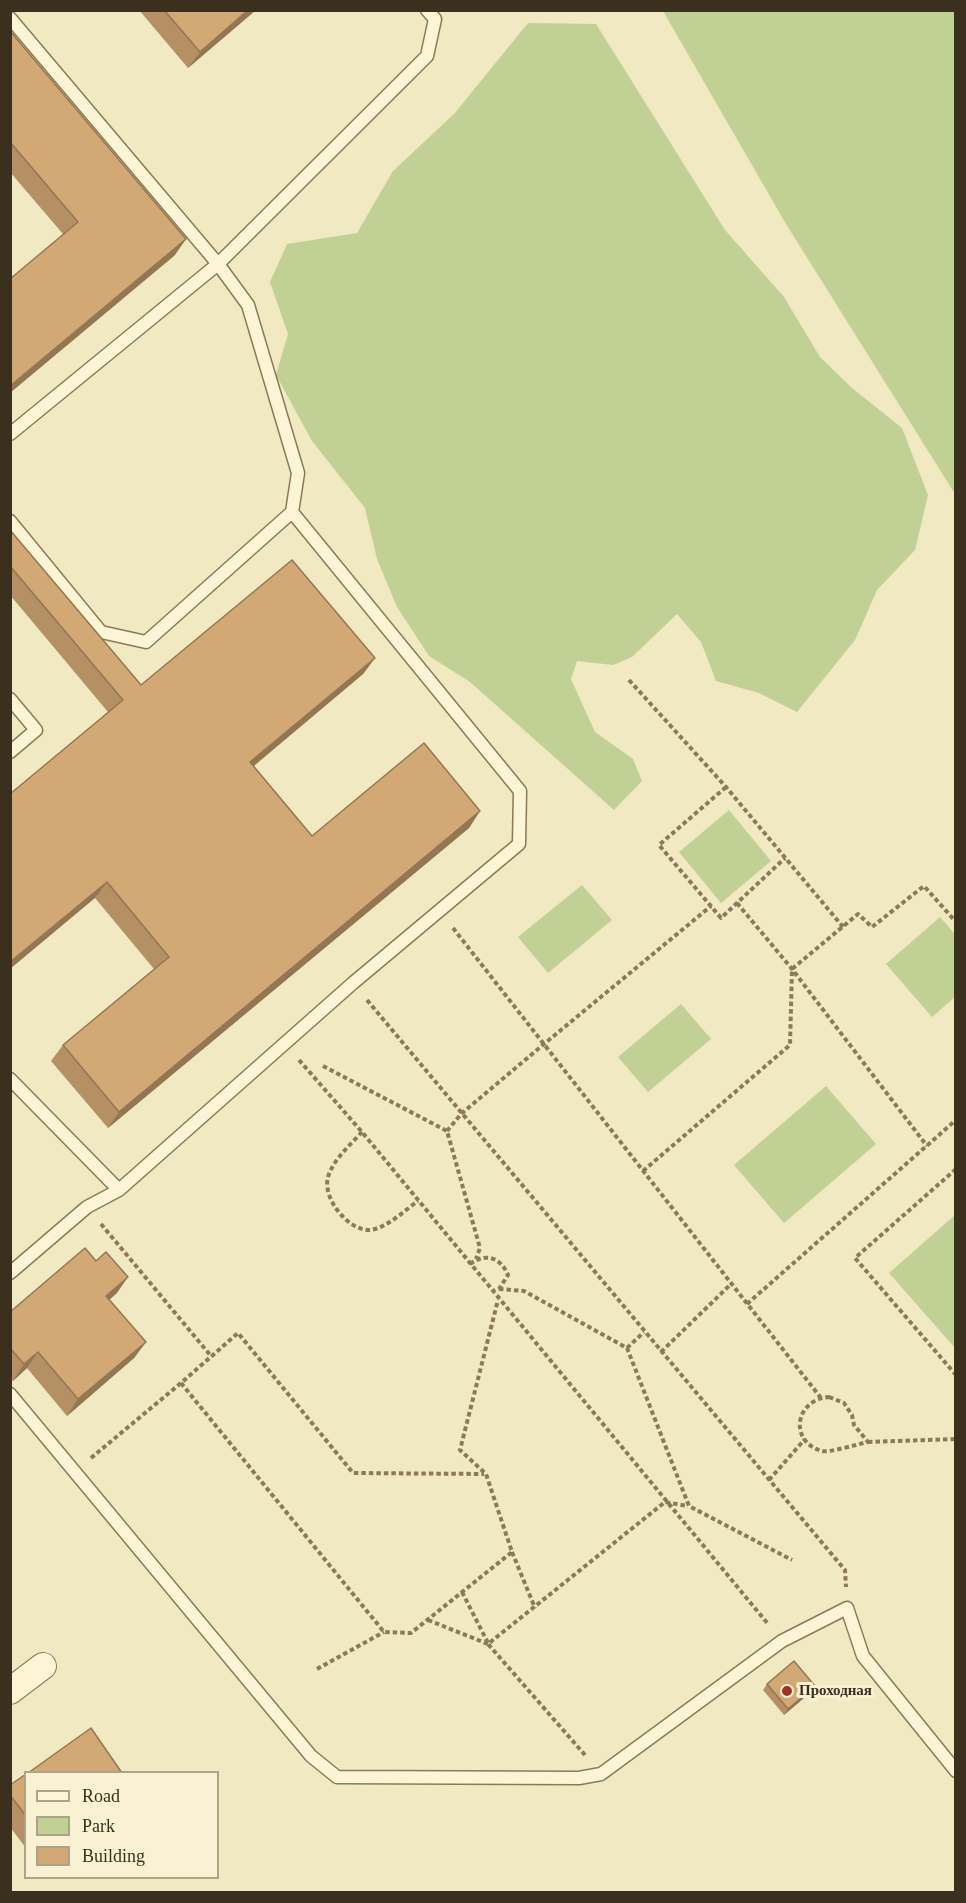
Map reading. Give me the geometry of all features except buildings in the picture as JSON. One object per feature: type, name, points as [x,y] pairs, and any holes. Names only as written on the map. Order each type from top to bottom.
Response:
[{"type":"street","points":[[10,1691],[43,1666]]},
{"type":"lane","points":[[10,434],[218,264],[427,56],[435,19],[428,10]]},
{"type":"lane","points":[[10,18],[218,264],[248,305],[298,473],[292,512],[146,642],[101,632],[10,521]]},
{"type":"lane","points":[[10,1273],[87,1207],[119,1190],[353,983],[519,844],[520,791],[292,512]]},
{"type":"lane","points":[[10,699],[36,730],[10,752]]},
{"type":"lane","points":[[10,1079],[119,1190]]},
{"type":"lane","points":[[10,1394],[310,1756],[337,1777],[579,1778],[601,1774],[782,1641],[847,1608],[863,1656],[956,1771]]},
{"type":"path","points":[[629,680],[726,787],[843,927]]},
{"type":"path","points":[[726,787],[658,844],[721,918],[785,858]]},
{"type":"path","points":[[643,1171],[790,1045],[792,969],[858,914],[872,927],[924,886],[956,922]]},
{"type":"path","points":[[737,903],[792,969],[927,1146]]},
{"type":"path","points":[[447,1131],[461,1114],[711,906]]},
{"type":"path","points":[[439,911],[821,1398]]},
{"type":"path","points":[[353,983],[845,1570],[847,1608]]},
{"type":"path","points":[[285,1044],[362,1132],[782,1641]]},
{"type":"path","points":[[323,1066],[447,1131],[480,1248],[477,1259]]},
{"type":"path","points":[[747,1304],[956,1120]]},
{"type":"path","points":[[362,1132],[335,1162],[327,1179],[330,1196],[339,1214],[354,1225],[369,1230],[383,1226],[418,1201]]},
{"type":"path","points":[[956,1169],[855,1258],[956,1375]]},
{"type":"path","points":[[87,1207],[211,1356]]},
{"type":"path","points":[[470,1264],[477,1259],[496,1259],[504,1266],[508,1275],[499,1289]]},
{"type":"path","points":[[661,1352],[731,1284]]},
{"type":"path","points":[[493,1291],[499,1289],[524,1291],[627,1348],[689,1506]]},
{"type":"path","points":[[499,1299],[460,1450],[486,1474],[512,1552],[535,1608]]},
{"type":"path","points":[[627,1348],[644,1332]]},
{"type":"path","points":[[74,1471],[238,1333],[353,1473],[486,1474]]},
{"type":"path","points":[[181,1383],[384,1632]]},
{"type":"path","points":[[868,1442],[854,1425],[852,1415],[844,1403],[829,1397],[821,1398],[811,1402],[802,1414],[800,1425],[805,1439],[811,1446],[824,1451],[833,1451],[868,1442],[956,1439]]},
{"type":"path","points":[[769,1480],[805,1439]]},
{"type":"path","points":[[488,1644],[665,1502],[689,1506],[792,1560]]},
{"type":"path","points":[[317,1669],[384,1632],[411,1633],[512,1552]]},
{"type":"path","points":[[462,1592],[488,1644],[601,1774]]},
{"type":"path","points":[[427,1620],[488,1644]]},
{"type":"green space","points":[[663,11],[955,11],[955,494],[786,224]]},
{"type":"green space","points":[[528,23],[596,24],[725,230],[784,297],[820,357],[852,388],[902,428],[928,495],[915,550],[877,590],[855,640],[797,712],[759,693],[716,681],[701,642],[677,614],[632,657],[613,665],[577,661],[571,679],[595,732],[633,759],[642,781],[614,810],[470,682],[429,656],[397,607],[377,559],[365,508],[312,441],[276,375],[288,334],[270,282],[287,244],[357,233],[393,171],[454,114]]},
{"type":"green space","points":[[729,810],[771,861],[721,903],[679,852]]},
{"type":"green space","points":[[582,885],[612,920],[548,973],[518,937]]},
{"type":"green space","points":[[940,917],[955,934],[955,997],[932,1017],[886,964]]},
{"type":"green space","points":[[681,1004],[711,1039],[648,1092],[618,1057]]},
{"type":"green space","points":[[826,1086],[876,1144],[784,1223],[734,1165]]},
{"type":"green space","points":[[955,1215],[955,1348],[889,1273]]},
{"type":"place","name":"Проходная","points":[[787,1691]]}]
